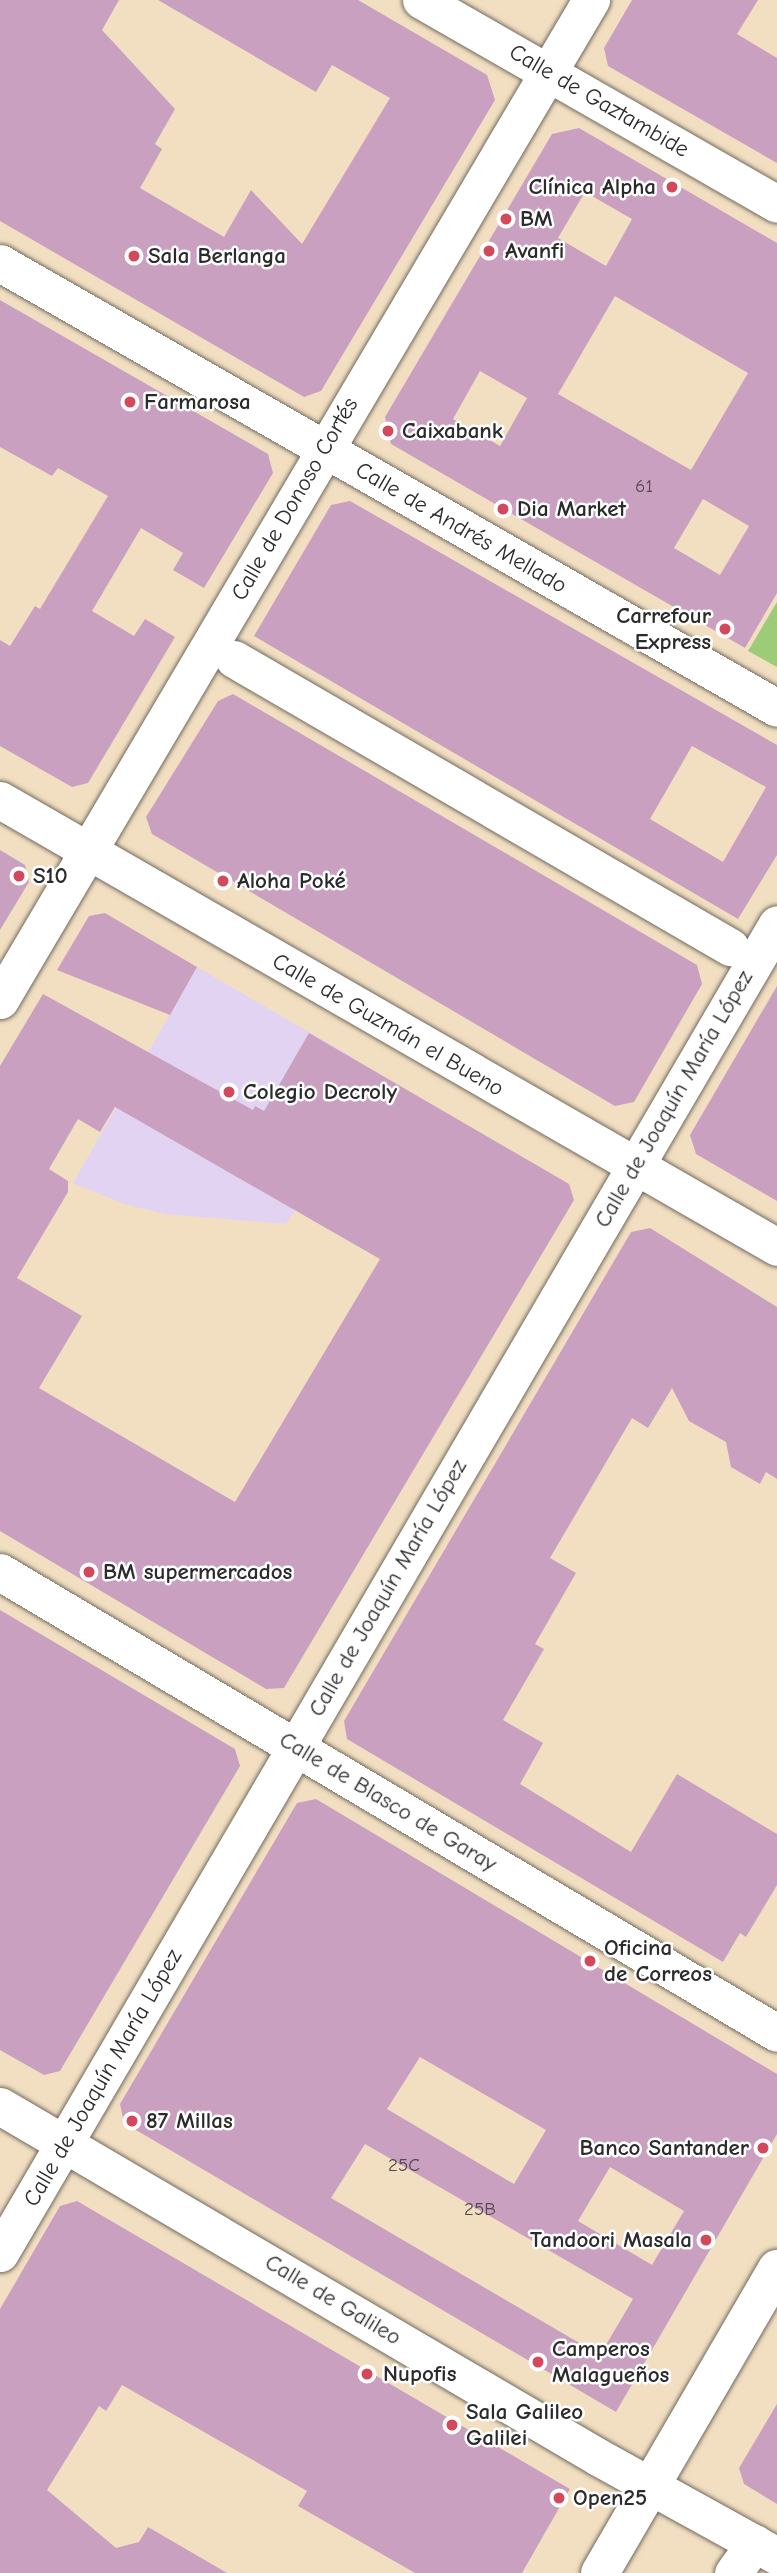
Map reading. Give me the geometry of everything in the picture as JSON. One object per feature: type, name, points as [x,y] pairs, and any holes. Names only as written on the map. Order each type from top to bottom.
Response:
[{"type":"main road","points":[[610,2570],[651,2486],[734,2342],[766,2302],[777,2269]]},
{"type":"street","name":"Calle de Gaztambide","points":[[421,0],[777,204]]},
{"type":"street","name":"Calle de Donoso Cortés","points":[[0,1000],[323,449],[550,73],[591,0]]},
{"type":"street","name":"Calle de Andrés Mellado","points":[[0,263],[777,708]]},
{"type":"street","points":[[234,659],[730,947]]},
{"type":"street","name":"Calle de Guzmán el Bueno","points":[[0,800],[777,1247]]},
{"type":"street","name":"Calle de Joaquín María López","points":[[0,2253],[777,924]]},
{"type":"street","name":"Calle de Blasco de Garay","points":[[0,1572],[777,2033]]},
{"type":"street","name":"Calle de Galileo","points":[[0,2106],[651,2486],[766,2549]]},
{"type":"street","points":[[766,2302],[777,2255]]},
{"type":"street","points":[[733,2573],[766,2549]]},
{"type":"shaded area","name":"Colegio Decroly","points":[[197,967],[354,1058],[340,1078],[297,1208],[286,1224],[165,1214],[124,1204],[73,1183]]},
{"type":"green space","points":[[777,602],[777,667],[748,651]]},
{"type":"building","points":[[0,0],[119,0],[102,30],[175,109],[155,144],[162,149],[140,188],[224,237],[251,190],[302,244],[390,98],[332,65],[316,92],[158,0],[358,0],[487,75],[495,100],[321,391],[304,397],[0,221]]},
{"type":"building","points":[[632,0],[758,0],[737,34],[777,58],[777,163],[608,66],[604,48]]},
{"type":"building","points":[[579,128],[777,243],[777,593],[745,648],[391,444],[385,417],[552,134]],"holes":[[[585,192],[632,219],[606,266],[558,238]],[[615,296],[748,373],[691,470],[558,394]],[[480,371],[527,398],[500,446],[453,419]],[[703,499],[749,526],[720,575],[674,548]]]},
{"type":"building","points":[[0,300],[268,454],[273,473],[204,588],[173,570],[183,553],[141,528],[92,611],[134,636],[145,619],[175,637],[88,783],[72,787],[0,746],[0,640],[10,646],[35,606],[40,609],[108,496],[58,468],[52,476],[0,447]]},
{"type":"building","points":[[350,501],[777,745],[777,855],[738,919],[254,636],[331,505]],"holes":[[[692,746],[766,787],[723,862],[650,819]]]},
{"type":"building","points":[[233,694],[697,965],[702,984],[634,1102],[615,1106],[152,834],[146,817],[218,701]]},
{"type":"building","points":[[0,850],[25,865],[29,882],[0,930]]},
{"type":"building","points":[[105,913],[197,967],[170,1015],[57,970],[89,916]]},
{"type":"building","points":[[777,986],[777,1201],[696,1154],[690,1135]]},
{"type":"building","points":[[43,994],[253,1110],[255,1106],[264,1111],[309,1033],[569,1184],[574,1200],[284,1688],[266,1689],[0,1531],[0,1066]],"holes":[[[115,1107],[380,1259],[235,1502],[39,1388],[82,1316],[17,1278],[68,1192],[68,1181],[49,1169],[78,1119],[100,1132]]]},
{"type":"building","points":[[650,1228],[777,1307],[777,1479],[766,1472],[760,1484],[731,1467],[726,1442],[689,1421],[672,1388],[648,1428],[632,1418],[550,1558],[576,1573],[535,1644],[544,1649],[503,1720],[543,1743],[520,1784],[631,1852],[677,1774],[777,1834],[777,1885],[746,1937],[740,1933],[723,1962],[347,1739],[344,1721],[631,1232]]},
{"type":"building","points":[[0,1610],[235,1749],[240,1766],[60,2071],[44,2075],[0,2050]]},
{"type":"building","points":[[316,1799],[777,2074],[777,2134],[616,2412],[124,2123],[120,2104],[297,1803]],"holes":[[[420,2057],[546,2130],[514,2184],[387,2109]],[[365,2144],[633,2299],[600,2355],[331,2198]],[[610,2167],[684,2211],[652,2265],[578,2221]]]},
{"type":"building","points":[[77,2201],[570,2489],[522,2573],[415,2573],[298,2506],[307,2491],[122,2385],[106,2411],[99,2406],[47,2490],[116,2548],[139,2542],[148,2527],[227,2573],[0,2573],[0,2309],[60,2206]]},
{"type":"building","points":[[777,2404],[777,2504],[744,2484],[739,2468]]},
{"type":"place","name":"Clínica Alpha","points":[[672,187]]},
{"type":"place","name":"BM","points":[[506,219]]},
{"type":"place","name":"Avanfi","points":[[489,251]]},
{"type":"place","name":"Sala Berlanga","points":[[134,256]]},
{"type":"place","name":"Farmarosa","points":[[130,402]]},
{"type":"place","name":"Caixabank","points":[[388,431]]},
{"type":"place","name":"Dia Market","points":[[503,509]]},
{"type":"place","name":"Carrefour Express","points":[[725,629]]},
{"type":"place","name":"S10","points":[[19,876]]},
{"type":"place","name":"Aloha Poké","points":[[223,881]]},
{"type":"place","name":"Colegio Decroly","points":[[229,1092]]},
{"type":"place","name":"BM supermercados","points":[[89,1572]]},
{"type":"place","name":"Oficina de Correos","points":[[590,1961]]},
{"type":"place","name":"87 Millas","points":[[132,2121]]},
{"type":"place","name":"Banco Santander","points":[[763,2148]]},
{"type":"place","name":"Tandoori Masala","points":[[706,2240]]},
{"type":"place","name":"Camperos Malagueños","points":[[538,2362]]},
{"type":"place","name":"Nupofis","points":[[367,2374]]},
{"type":"place","name":"Sala Galileo Galilei","points":[[452,2425]]},
{"type":"place","name":"Open25","points":[[559,2498]]}]
